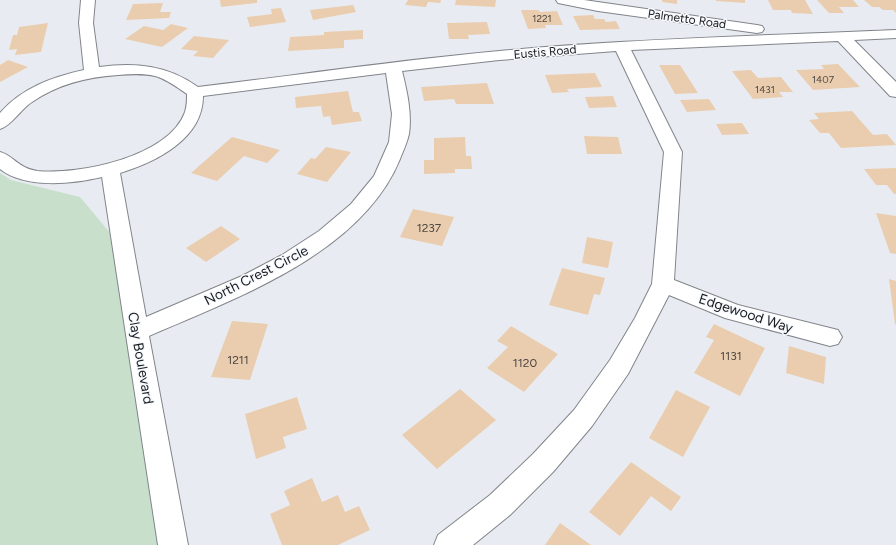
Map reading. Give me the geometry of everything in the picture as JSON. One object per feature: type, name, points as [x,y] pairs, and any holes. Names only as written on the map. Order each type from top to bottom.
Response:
[{"type":"street","points":[[88,0],[86,23],[92,73]]},
{"type":"street","name":"Palmetto Road","points":[[563,0],[598,7],[812,37]]},
{"type":"street","name":"Eustis Road","points":[[195,92],[393,67],[542,52],[621,46],[896,34]]},
{"type":"street","points":[[841,36],[896,92]]},
{"type":"street","points":[[449,545],[500,505],[544,463],[583,418],[619,367],[645,321],[663,284],[673,152],[621,46]]},
{"type":"street","name":"North Crest Circle","points":[[136,331],[221,294],[289,261],[319,242],[346,220],[367,198],[380,180],[391,163],[398,142],[400,130],[399,96],[393,67]]},
{"type":"street","points":[[0,124],[7,114],[17,105],[39,90],[60,81],[92,73],[128,69],[157,72],[181,81],[195,92],[194,112],[186,126],[176,137],[152,154],[110,170],[64,177],[32,175],[17,172],[6,165],[0,158]]},
{"type":"street","name":"Clay Boulevard","points":[[110,170],[173,545]]},
{"type":"street","name":"Edgewood Way","points":[[663,284],[733,312],[830,337]]},
{"type":"green space","points":[[0,173],[11,180],[80,197],[116,240],[175,545],[0,545]]},
{"type":"building","points":[[220,0],[257,0],[257,3],[221,7]]},
{"type":"building","points":[[408,0],[441,0],[440,3],[428,2],[426,7],[405,5]]},
{"type":"building","points":[[456,0],[496,0],[495,7],[455,5]]},
{"type":"building","points":[[662,0],[677,0],[677,4],[662,2]]},
{"type":"building","points":[[745,0],[745,3],[716,1]]},
{"type":"building","points":[[768,0],[805,0],[813,14],[792,13],[791,10],[773,10]]},
{"type":"building","points":[[817,0],[853,0],[859,7],[839,7],[844,13],[829,13]]},
{"type":"building","points":[[864,0],[896,0],[896,13],[893,10],[883,10],[879,7],[872,7]]},
{"type":"building","points":[[163,3],[160,12],[171,12],[169,18],[126,20],[133,4]]},
{"type":"building","points":[[353,5],[356,12],[313,20],[310,10]]},
{"type":"building","points":[[281,8],[286,22],[250,27],[247,17],[272,14],[271,9]]},
{"type":"building","points":[[521,10],[538,10],[540,12],[557,11],[563,25],[545,25],[546,28],[528,29]]},
{"type":"building","points":[[593,15],[595,19],[604,19],[606,22],[616,21],[620,29],[580,30],[573,16]]},
{"type":"building","points":[[487,22],[490,34],[468,35],[469,39],[449,39],[447,23]]},
{"type":"building","points":[[48,23],[41,52],[15,55],[17,49],[9,50],[13,35],[17,35],[19,27]]},
{"type":"building","points":[[171,24],[188,28],[162,47],[125,39],[144,26],[163,30]]},
{"type":"building","points":[[363,30],[363,39],[344,40],[344,48],[288,51],[290,37],[324,35],[324,32]]},
{"type":"building","points":[[194,36],[229,40],[213,58],[193,56],[198,51],[181,49]]},
{"type":"building","points":[[8,60],[28,67],[0,82],[0,65]]},
{"type":"building","points":[[838,64],[860,87],[813,90],[796,70],[824,69],[821,65]]},
{"type":"building","points":[[659,65],[680,65],[698,93],[675,94]]},
{"type":"building","points":[[751,70],[758,78],[781,77],[793,92],[779,92],[783,97],[753,99],[732,71]]},
{"type":"building","points":[[595,73],[602,87],[567,89],[569,92],[552,93],[545,75]]},
{"type":"building","points":[[487,83],[494,104],[456,104],[454,99],[424,101],[421,87]]},
{"type":"building","points":[[348,91],[353,112],[359,112],[362,121],[332,125],[330,116],[323,117],[321,106],[296,108],[295,97]]},
{"type":"building","points":[[613,96],[617,107],[589,108],[585,97]]},
{"type":"building","points":[[709,99],[716,110],[687,112],[680,100]]},
{"type":"building","points":[[852,111],[873,135],[887,134],[896,145],[841,148],[829,133],[820,133],[809,120],[819,119],[814,113]]},
{"type":"building","points":[[742,123],[749,134],[722,135],[716,124]]},
{"type":"building","points":[[584,136],[618,137],[622,154],[587,154]]},
{"type":"building","points":[[232,137],[280,150],[267,163],[244,156],[217,181],[191,173]]},
{"type":"building","points":[[465,137],[466,156],[471,156],[472,169],[455,169],[455,173],[424,174],[424,160],[434,160],[434,138]]},
{"type":"building","points":[[326,147],[351,152],[327,182],[297,174],[311,158],[315,159]]},
{"type":"building","points":[[896,168],[896,194],[894,194],[887,185],[876,185],[864,169]]},
{"type":"building","points":[[413,209],[454,217],[442,246],[400,237]]},
{"type":"building","points":[[876,213],[896,216],[896,254],[890,253]]},
{"type":"building","points":[[221,226],[240,239],[206,262],[186,248]]},
{"type":"building","points":[[587,237],[613,242],[608,268],[582,263]]},
{"type":"building","points":[[562,268],[605,278],[600,295],[594,294],[588,315],[549,305]]},
{"type":"building","points":[[889,279],[896,281],[896,325],[895,324]]},
{"type":"building","points":[[232,321],[268,324],[250,380],[211,377]]},
{"type":"building","points":[[714,324],[765,348],[740,396],[694,373],[714,340],[706,337]]},
{"type":"building","points":[[511,326],[558,354],[524,392],[487,368],[508,347],[497,341]]},
{"type":"building","points":[[789,346],[826,357],[824,384],[786,373]]},
{"type":"building","points":[[460,389],[496,420],[437,469],[402,435]]},
{"type":"building","points":[[676,390],[710,407],[683,457],[649,438]]},
{"type":"building","points":[[297,397],[307,429],[283,437],[286,448],[256,459],[245,414]]},
{"type":"building","points":[[631,462],[681,497],[671,511],[651,496],[620,536],[589,512]]},
{"type":"building","points":[[312,478],[322,502],[338,495],[345,512],[359,506],[370,530],[338,545],[282,545],[270,514],[290,505],[284,491]]},
{"type":"building","points":[[560,523],[591,545],[545,545]]}]
